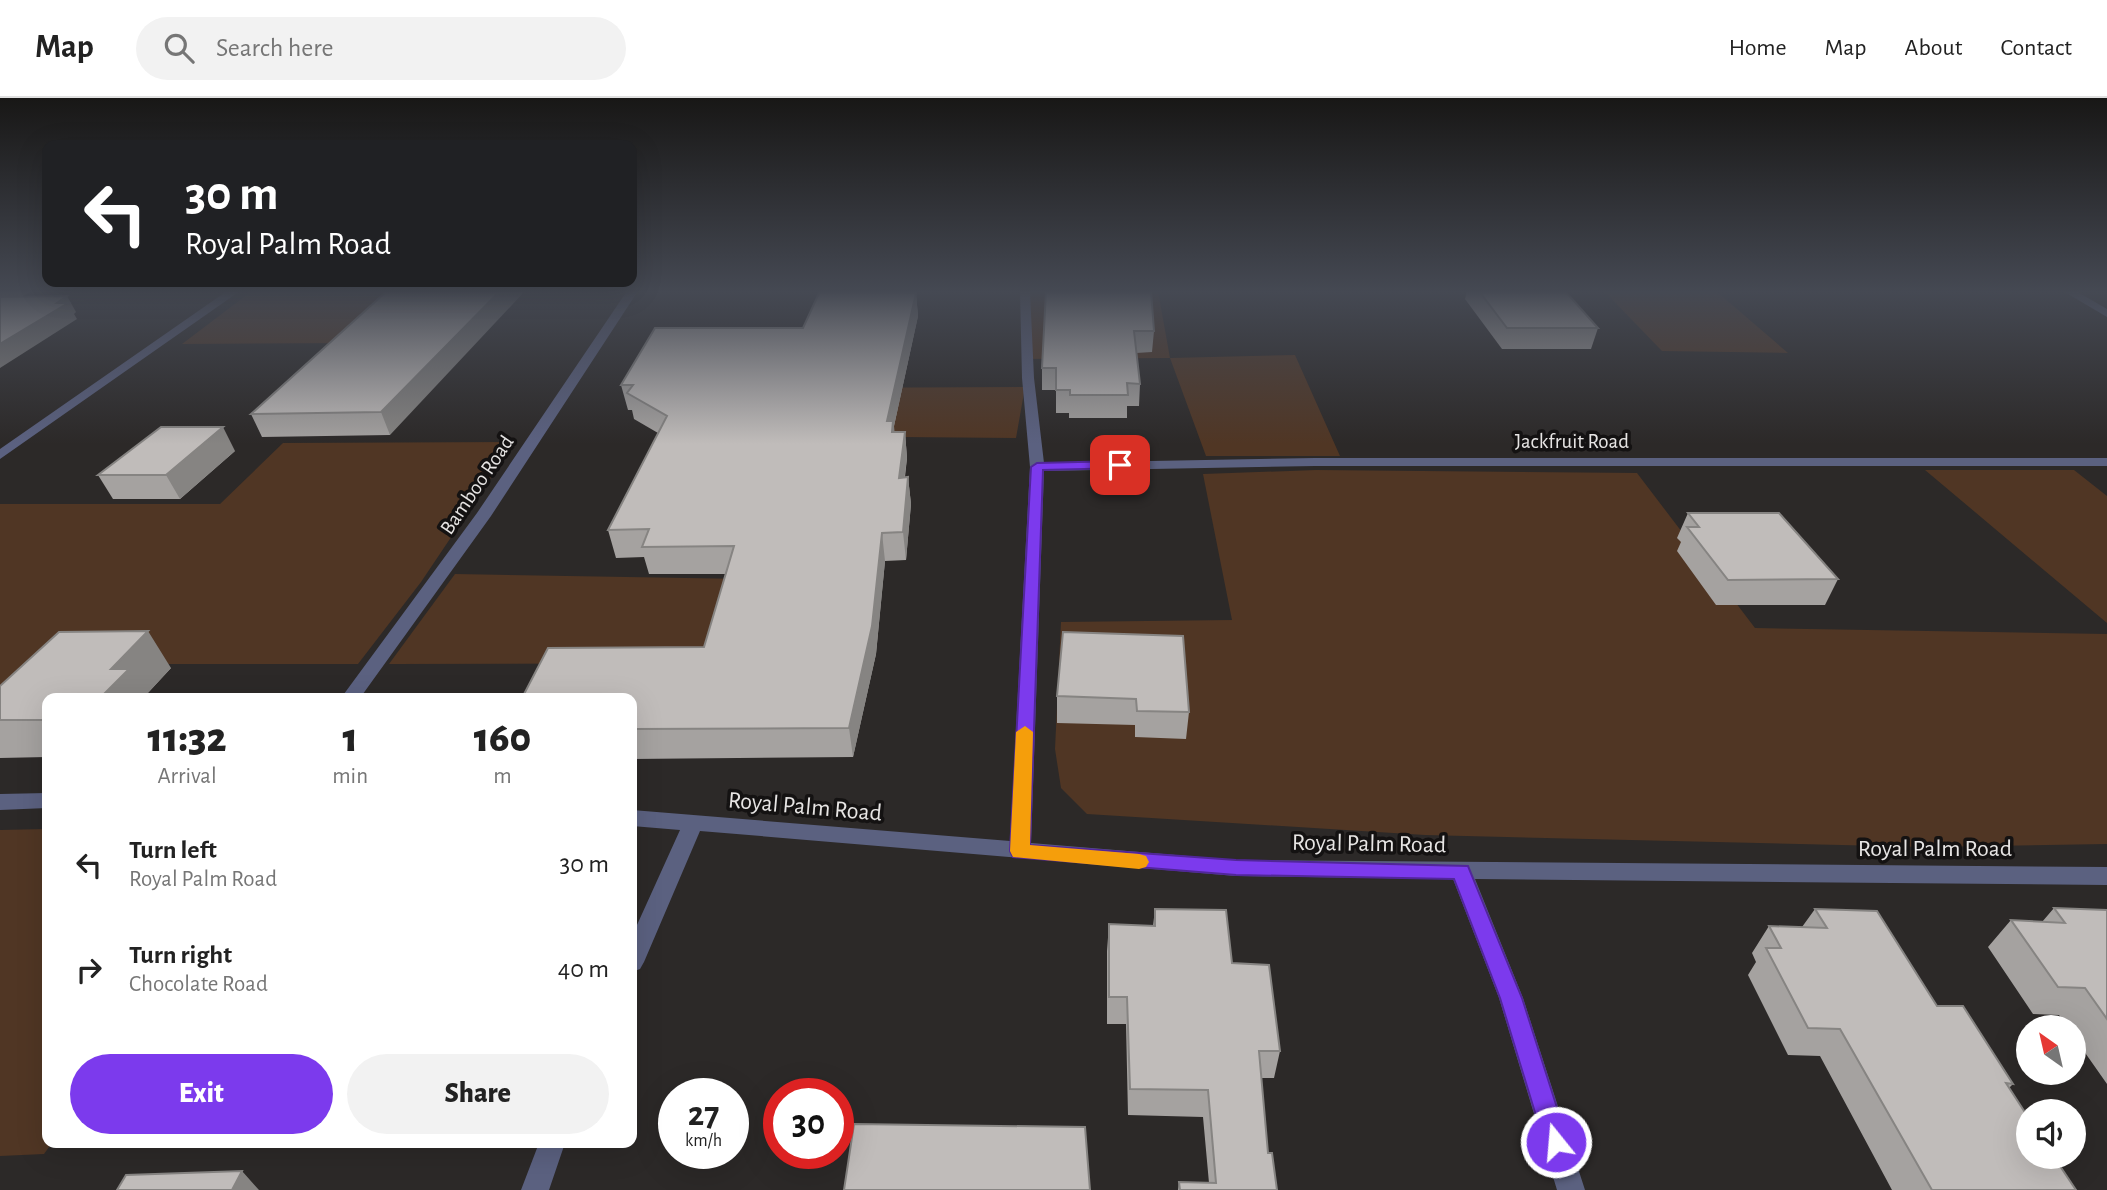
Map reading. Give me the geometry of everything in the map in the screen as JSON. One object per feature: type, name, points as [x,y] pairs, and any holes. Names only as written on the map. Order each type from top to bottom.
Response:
[{"type":"street","points":[[0,455],[162,342]]},
{"type":"street","name":"Bamboo Road","points":[[354,693],[483,516],[599,342]]},
{"type":"street","points":[[1020,851],[1037,467],[1027,342]]},
{"type":"street","name":"Jackfruit Road","points":[[1037,467],[1315,462],[2107,461]]},
{"type":"street","points":[[0,802],[42,801]]},
{"type":"street","name":"Royal Palm Road","points":[[637,818],[1236,868],[2107,876]]},
{"type":"street","points":[[637,951],[693,823]]},
{"type":"street","points":[[1461,872],[1511,998],[1571,1190]]},
{"type":"street","points":[[534,1190],[550,1148]]},
{"type":"shaded area","points":[[185,342],[370,342],[369,343],[182,344]]},
{"type":"shaded area","points":[[1023,342],[1167,342],[1170,358],[1022,359]]},
{"type":"shaded area","points":[[1653,342],[1775,342],[1788,353],[1662,351]]},
{"type":"shaded area","points":[[1295,355],[1340,456],[1206,456],[1170,358]]},
{"type":"shaded area","points":[[1025,387],[1016,438],[784,436],[797,388]]},
{"type":"shaded area","points":[[515,442],[421,582],[358,664],[62,664],[0,727],[0,504],[220,504],[283,443]]},
{"type":"shaded area","points":[[1316,470],[1637,473],[1755,628],[2107,634],[2107,844],[1925,847],[1425,835],[1087,814],[1061,788],[1055,749],[1061,622],[1232,620],[1203,474]]},
{"type":"shaded area","points":[[1925,470],[2074,470],[2107,496],[2107,623]]},
{"type":"shaded area","points":[[455,574],[746,579],[721,663],[389,664]]},
{"type":"shaded area","points":[[42,829],[42,1148],[48,1148],[44,1154],[0,1156],[0,830]]},
{"type":"building","points":[[331,342],[450,342],[381,412],[251,414]]},
{"type":"building","points":[[647,342],[905,342],[887,421],[893,421],[892,432],[905,432],[899,478],[908,477],[903,532],[882,533],[872,626],[849,728],[637,729],[637,693],[525,693],[548,648],[704,647],[734,546],[642,547],[649,529],[608,530],[667,416],[627,393],[633,385],[621,385]]},
{"type":"building","points":[[1043,342],[1135,342],[1140,384],[1127,383],[1128,395],[1070,395],[1070,390],[1056,390],[1056,368],[1042,368]]},
{"type":"building","points":[[161,427],[223,427],[166,475],[98,475]]},
{"type":"building","points":[[1688,513],[1779,513],[1838,579],[1728,580],[1687,527],[1699,527]]},
{"type":"building","points":[[148,631],[111,669],[129,669],[105,693],[42,693],[42,720],[0,720],[0,686],[59,632]]},
{"type":"building","points":[[1063,632],[1183,636],[1189,712],[1137,711],[1136,699],[1057,696]]},
{"type":"building","points":[[2054,908],[2107,910],[2107,1019],[2085,988],[2058,987],[2011,920],[2065,923]]},
{"type":"building","points":[[1155,909],[1226,910],[1232,963],[1269,965],[1280,1051],[1259,1051],[1268,1153],[1272,1153],[1277,1190],[1180,1190],[1179,1182],[1216,1183],[1208,1090],[1130,1089],[1127,997],[1109,997],[1109,924],[1155,926]]},
{"type":"building","points":[[1815,909],[1877,911],[1937,1006],[1963,1006],[2013,1084],[2006,1083],[2016,1099],[2016,1169],[2062,1169],[2076,1190],[1932,1190],[1840,1029],[1808,1028],[1766,948],[1781,948],[1769,926],[1827,928]]},
{"type":"building","points":[[854,1124],[1085,1127],[1090,1190],[844,1190],[847,1169],[854,1169]]},
{"type":"building","points":[[242,1171],[232,1190],[117,1190],[126,1175]]},
{"type":"slow traffic","points":[[1025,732],[1020,851],[1139,862]]},
{"type":"route","points":[[1120,465],[1037,467],[1020,851],[1236,868],[1461,872],[1511,998],[1556,1142]]}]
